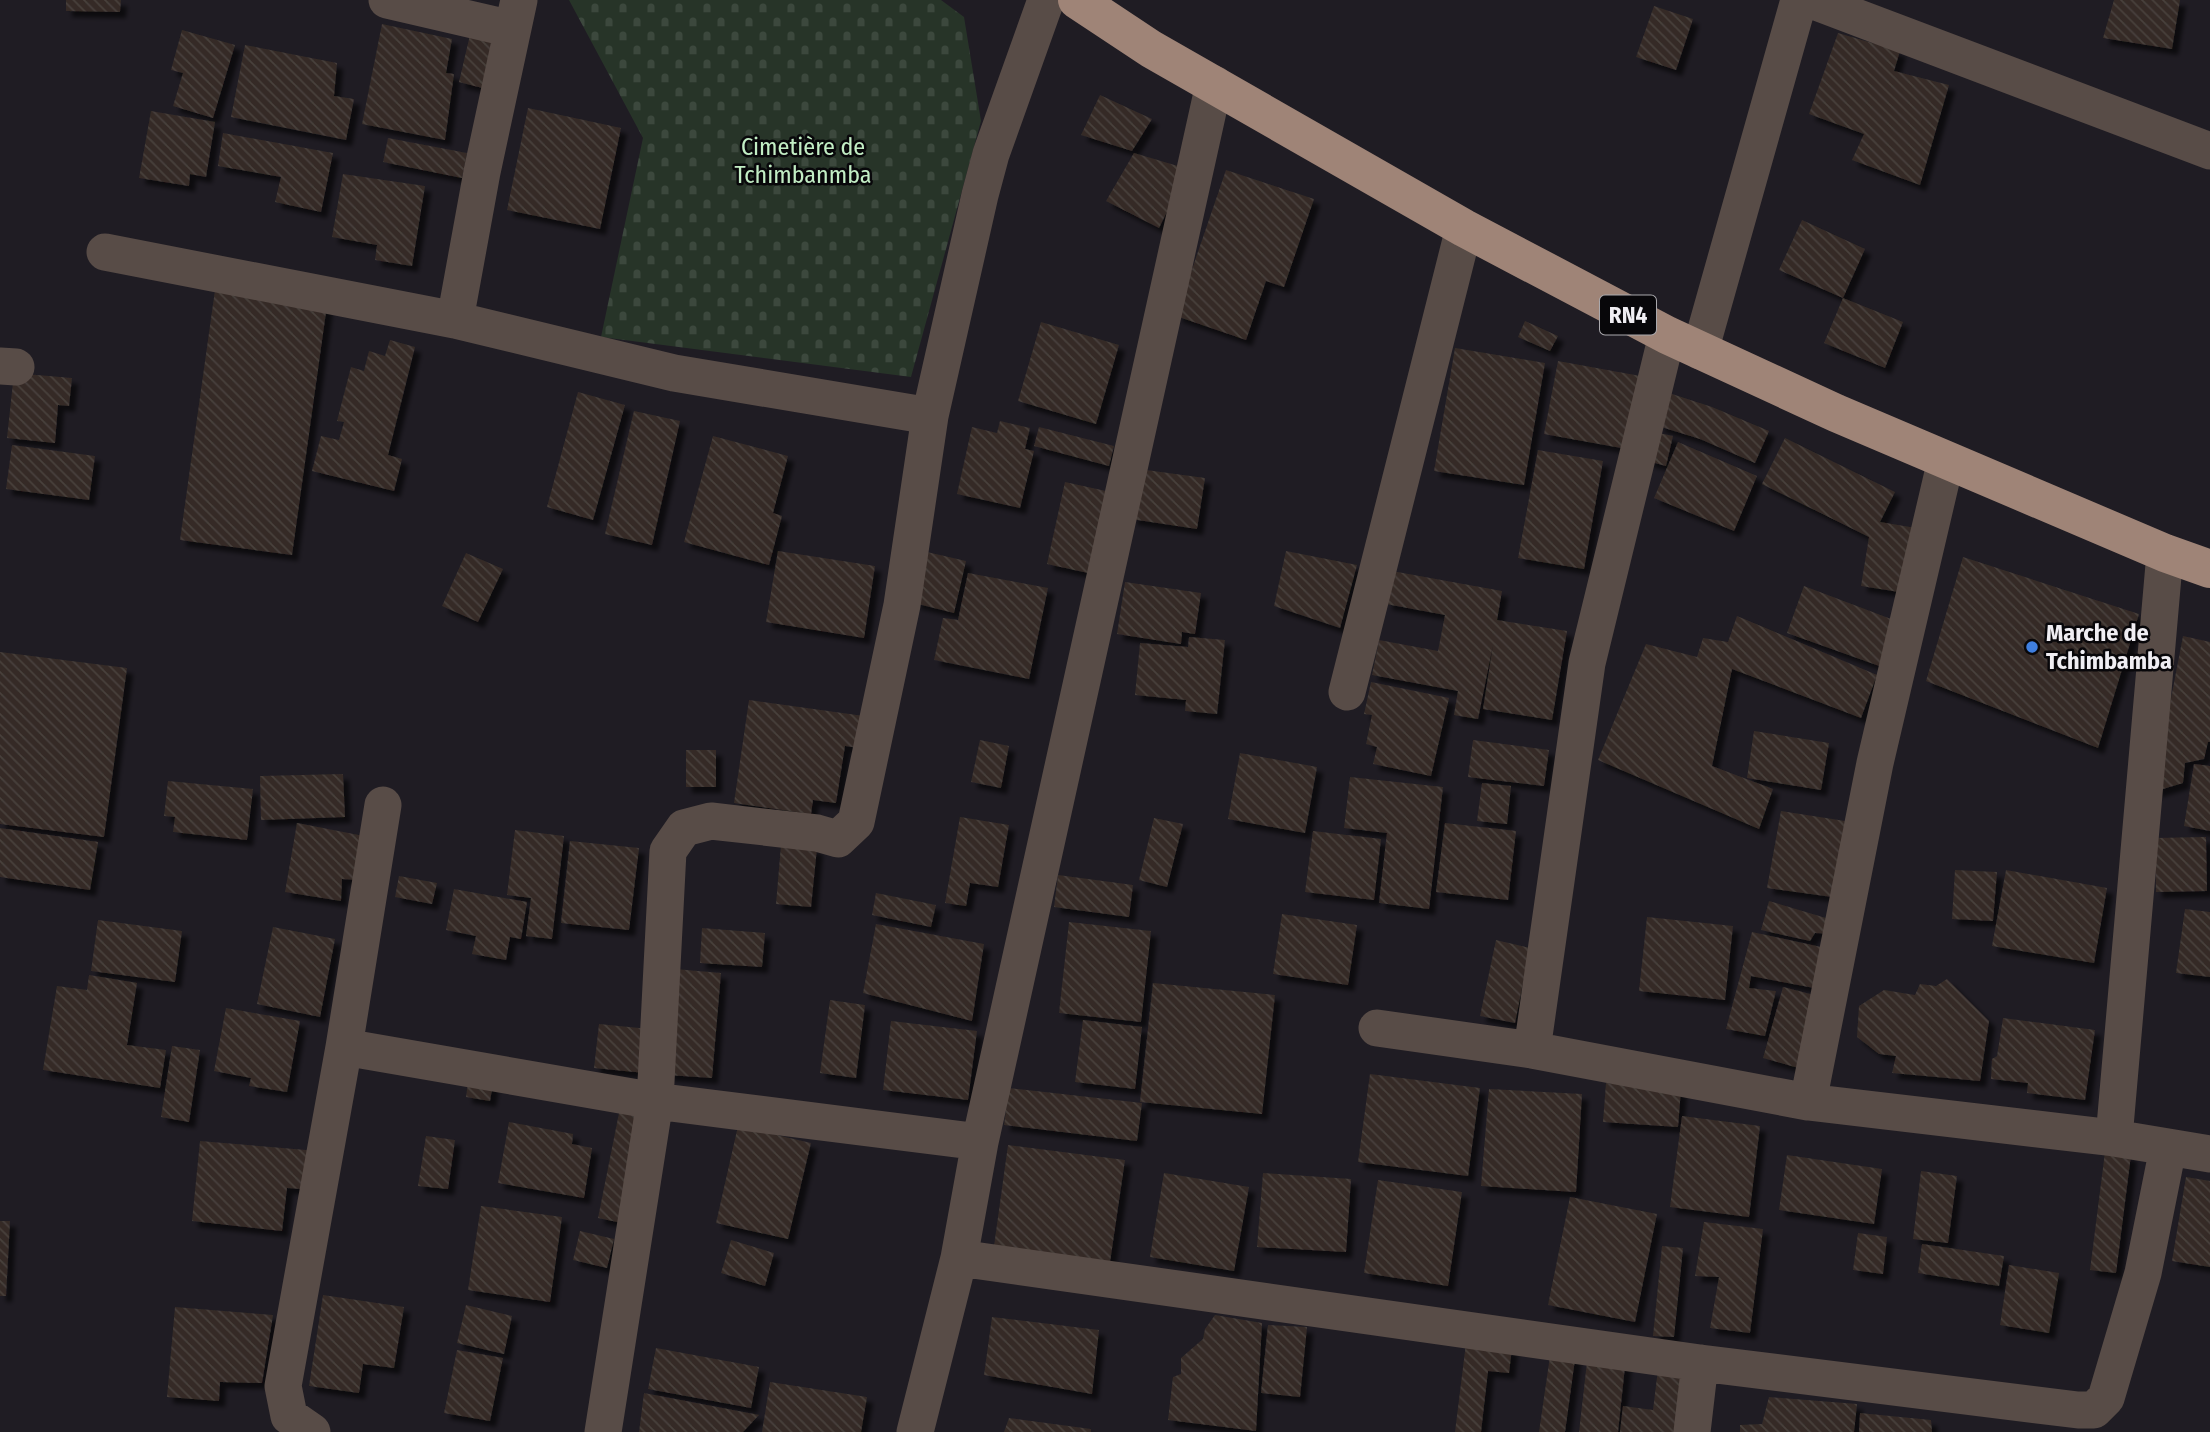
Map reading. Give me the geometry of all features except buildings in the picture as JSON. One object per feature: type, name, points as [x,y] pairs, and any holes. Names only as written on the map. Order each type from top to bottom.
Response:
[{"type":"highway","name":"RN4","points":[[1077,0],[1151,49],[1464,228],[1684,343],[1836,413],[2210,569]]},
{"type":"street","points":[[387,0],[515,15],[455,320]]},
{"type":"street","points":[[603,1432],[655,1101],[668,851],[684,828],[711,821],[838,839],[856,821],[902,605],[930,416],[991,154],[1046,0]]},
{"type":"street","points":[[1532,1050],[1587,663],[1684,343],[1799,0]]},
{"type":"street","points":[[1811,0],[2210,151]]},
{"type":"street","points":[[915,1432],[959,1258],[980,1142],[1214,84]]},
{"type":"street","points":[[1348,692],[1464,228]]},
{"type":"street","points":[[105,252],[455,320],[674,373],[930,416]]},
{"type":"street","points":[[1808,1102],[1875,763],[1946,460]]},
{"type":"street","points":[[2115,1138],[2165,552]]},
{"type":"street","points":[[312,1432],[289,1416],[284,1386],[344,1047],[383,805]]},
{"type":"street","points":[[1377,1028],[1532,1050],[1808,1102],[2115,1138],[2210,1154]]},
{"type":"street","points":[[344,1047],[655,1101],[980,1142]]},
{"type":"street","points":[[959,1258],[1700,1363],[2094,1410],[2106,1398],[2143,1273],[2168,1148]]},
{"type":"street","points":[[1692,1432],[1700,1363]]},
{"type":"green space","name":"Cimetière de Tchimbanmba","points":[[569,0],[941,0],[964,17],[981,121],[911,377],[601,337],[643,138]]},
{"type":"place","name":"Marche de Tchimbamba","points":[[2032,647]]}]
